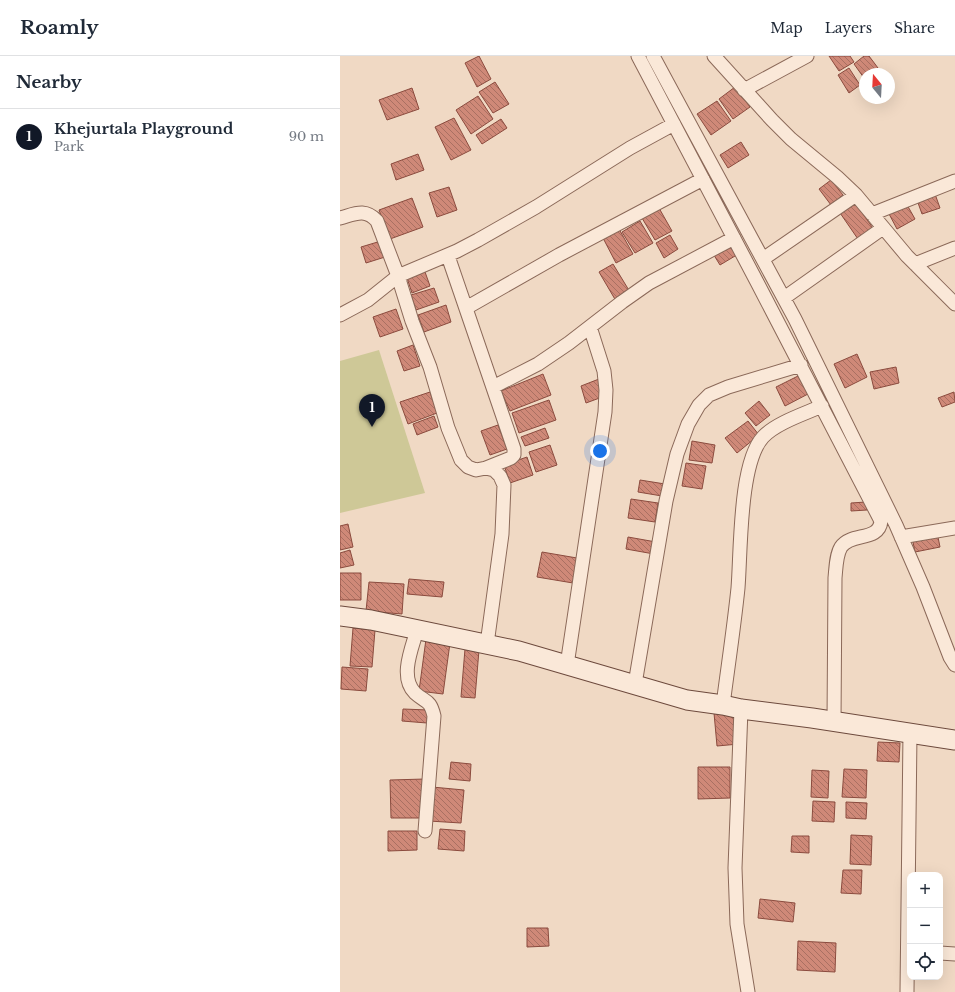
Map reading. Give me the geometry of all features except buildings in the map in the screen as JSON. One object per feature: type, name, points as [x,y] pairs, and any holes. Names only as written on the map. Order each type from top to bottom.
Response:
[{"type":"street","points":[[638,56],[801,365],[881,521],[880,527],[874,533],[851,540],[842,546],[838,556],[835,578],[834,722]]},
{"type":"street","points":[[654,56],[784,298],[901,537],[923,587],[950,657],[955,665]]},
{"type":"street","points":[[714,56],[744,90],[787,134],[856,195],[883,228],[955,304]]},
{"type":"street","points":[[744,90],[807,56]]},
{"type":"street","points":[[340,315],[368,300],[398,276],[448,256],[478,240],[536,207],[630,148],[674,124]]},
{"type":"street","points":[[466,308],[559,255],[703,179]]},
{"type":"street","points":[[872,214],[955,181]]},
{"type":"street","points":[[763,258],[856,195]]},
{"type":"street","points":[[340,218],[358,213],[371,214],[377,221],[398,276],[412,321],[430,367],[448,428],[461,460],[468,467],[476,470],[486,468],[511,458],[514,455],[514,449],[448,256]]},
{"type":"street","points":[[784,298],[883,228]]},
{"type":"street","points":[[493,387],[538,364],[569,343],[649,283],[734,238]]},
{"type":"street","points":[[916,264],[955,248]]},
{"type":"street","points":[[567,665],[605,412],[606,390],[604,371],[590,327]]},
{"type":"street","points":[[635,684],[666,501],[677,454],[688,424],[699,405],[709,396],[728,387],[801,365]]},
{"type":"street","points":[[723,705],[738,589],[744,495],[748,471],[754,450],[763,436],[776,427],[822,406]]},
{"type":"street","points":[[486,468],[494,470],[500,476],[504,485],[502,534],[487,644]]},
{"type":"street","points":[[901,537],[955,528]]},
{"type":"street","points":[[340,616],[371,620],[519,651],[687,700],[955,740]]},
{"type":"street","points":[[417,630],[407,673],[415,692],[431,706],[434,716],[425,831]]},
{"type":"street","points":[[741,709],[735,868],[737,924],[748,992]]},
{"type":"street","points":[[909,944],[910,733]]},
{"type":"street","points":[[943,953],[955,954]]},
{"type":"street","points":[[907,992],[908,980]]},
{"type":"shaded area","points":[[379,350],[425,493],[340,513],[340,361]]},
{"type":"place","name":"Khejurtala Playground","points":[[372,427]]}]
